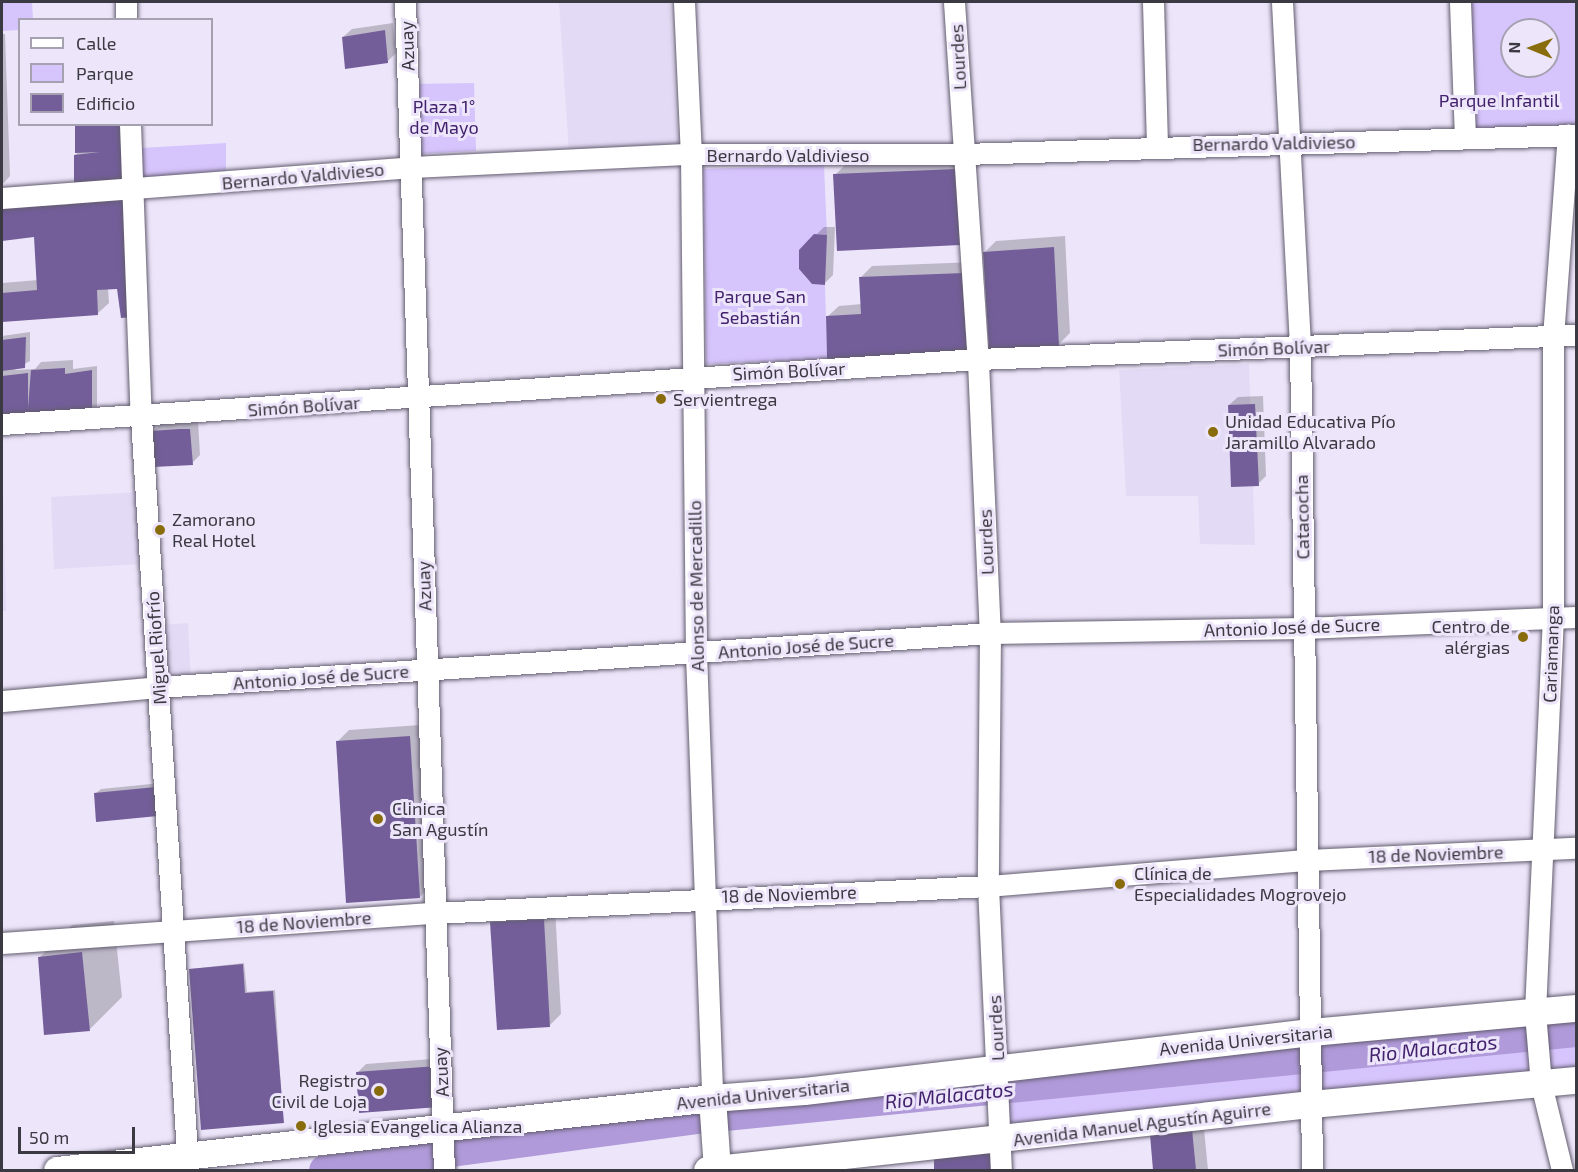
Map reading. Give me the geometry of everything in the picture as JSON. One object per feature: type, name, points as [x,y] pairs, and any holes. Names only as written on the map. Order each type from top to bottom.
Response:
[{"type":"main road","name":"Avenida Universitaria","points":[[57,1170],[188,1164],[712,1105],[804,1091],[999,1075],[1311,1040],[1536,1019],[1576,1008]]},
{"type":"main road","name":"Avenida Manuel Agustín Aguirre","points":[[714,1168],[1000,1132],[1312,1098],[1540,1079],[1576,1080]]},
{"type":"main road","name":"Alonso de Mercadillo","points":[[712,1105],[714,1168]]},
{"type":"street","points":[[126,2],[126,18]]},
{"type":"street","name":"Azuay","points":[[405,2],[444,1170]]},
{"type":"street","name":"Alonso de Mercadillo","points":[[684,2],[691,154],[696,654],[712,1105]]},
{"type":"street","name":"Lourdes","points":[[954,2],[978,359],[990,633],[988,886],[999,1075],[1001,1170]]},
{"type":"street","points":[[1153,2],[1157,146]]},
{"type":"street","name":"Catacocha","points":[[1282,2],[1300,347],[1312,1170]]},
{"type":"street","points":[[1460,2],[1465,136]]},
{"type":"street","name":"Miguel Riofrío","points":[[130,126],[141,417],[176,932],[188,1164]]},
{"type":"street","name":"Bernardo Valdivieso","points":[[2,198],[133,190],[411,167],[691,154],[964,154],[1157,146],[1290,145],[1465,136],[1572,135]]},
{"type":"street","name":"Cariamanga","points":[[1562,1170],[1540,1079],[1536,1019],[1553,616],[1553,337],[1572,135]]},
{"type":"street","name":"Simón Bolívar","points":[[2,424],[418,399],[694,376],[978,359],[1576,335]]},
{"type":"street","name":"Antonio José de Sucre","points":[[2,701],[158,687],[696,654],[990,633],[1304,628],[1553,616],[1576,617]]},
{"type":"street","name":"18 de Noviembre","points":[[2,943],[704,897],[988,886],[1307,860],[1576,848]]},
{"type":"shaded area","points":[[559,2],[670,2],[678,146],[569,153]]},
{"type":"shaded area","name":"Unidad Educativa Pío Jaramillo Alvarado","points":[[1249,364],[1255,545],[1200,544],[1198,496],[1126,496],[1119,370]]},
{"type":"shaded area","points":[[2,440],[6,611],[2,611]]},
{"type":"shaded area","points":[[139,492],[143,564],[54,569],[51,497]]},
{"type":"shaded area","points":[[188,623],[191,681],[163,683],[161,625]]},
{"type":"green space","points":[[2,2],[32,2],[33,18],[18,18],[18,30],[2,31]]},
{"type":"green space","name":"Parque Infantil","points":[[1460,2],[1576,2],[1576,135],[1465,136]]},
{"type":"green space","name":"Plaza 1° de Mayo","points":[[474,83],[476,151],[414,154],[413,84]]},
{"type":"green space","points":[[226,143],[226,174],[140,179],[141,148]]},
{"type":"green space","name":"Parque San Sebastián","points":[[824,165],[827,235],[814,234],[799,269],[812,284],[825,285],[827,359],[706,364],[703,169]]},
{"type":"green space","points":[[1576,1008],[1576,1080],[1000,1141],[998,1067]]},
{"type":"building","points":[[385,30],[388,63],[345,69],[342,37]]},
{"type":"building","points":[[75,126],[128,126],[128,182],[74,186],[74,155],[100,152],[75,153]]},
{"type":"building","points":[[957,169],[960,245],[837,251],[833,174]]},
{"type":"building","points":[[133,192],[133,317],[121,318],[117,289],[97,290],[98,315],[2,322],[2,293],[37,290],[34,237],[2,241],[2,206],[66,205]]},
{"type":"building","points":[[814,234],[827,235],[825,285],[812,284],[799,269],[799,250]]},
{"type":"building","points":[[1054,247],[1059,346],[989,350],[983,252]]},
{"type":"building","points":[[964,273],[969,352],[827,359],[826,316],[861,314],[859,277]]},
{"type":"building","points":[[26,337],[25,368],[2,371],[2,340]]},
{"type":"building","points":[[65,368],[65,374],[92,370],[92,414],[2,422],[2,376],[28,373],[28,408],[31,370]]},
{"type":"building","points":[[1255,404],[1259,486],[1231,487],[1228,405]]},
{"type":"building","points":[[190,429],[193,465],[153,467],[151,431]]},
{"type":"building","name":"Clinica San Agustín","points":[[410,736],[420,898],[346,903],[336,741]]},
{"type":"building","points":[[156,787],[158,816],[96,822],[94,793]]},
{"type":"building","points":[[544,919],[550,1027],[497,1030],[490,922]]},
{"type":"building","points":[[82,952],[90,1031],[44,1035],[38,957]]},
{"type":"building","points":[[243,964],[245,993],[273,991],[284,1123],[201,1130],[189,969]]},
{"type":"building","points":[[437,1066],[439,1107],[359,1113],[356,1072]]},
{"type":"building","points":[[1191,1119],[1196,1170],[1153,1170],[1149,1123]]},
{"type":"building","points":[[991,1151],[992,1170],[934,1170],[934,1155]]},
{"type":"waterway","name":"Rio Malacatos","points":[[323,1170],[706,1119],[1576,1033]]},
{"type":"place","name":"Servientrega","points":[[661,399]]},
{"type":"place","name":"Unidad Educativa Pío Jaramillo Alvarado","points":[[1213,432]]},
{"type":"place","name":"Zamorano Real Hotel","points":[[160,530]]},
{"type":"place","name":"Centro de alérgias","points":[[1523,637]]},
{"type":"place","name":"Clinica San Agustín","points":[[378,819]]},
{"type":"place","name":"Clínica de Especialidades Mogrovejo","points":[[1120,884]]},
{"type":"place","name":"Registro Civil de Loja","points":[[379,1091]]},
{"type":"place","name":"Iglesia Evangelica Alianza","points":[[301,1126]]}]
